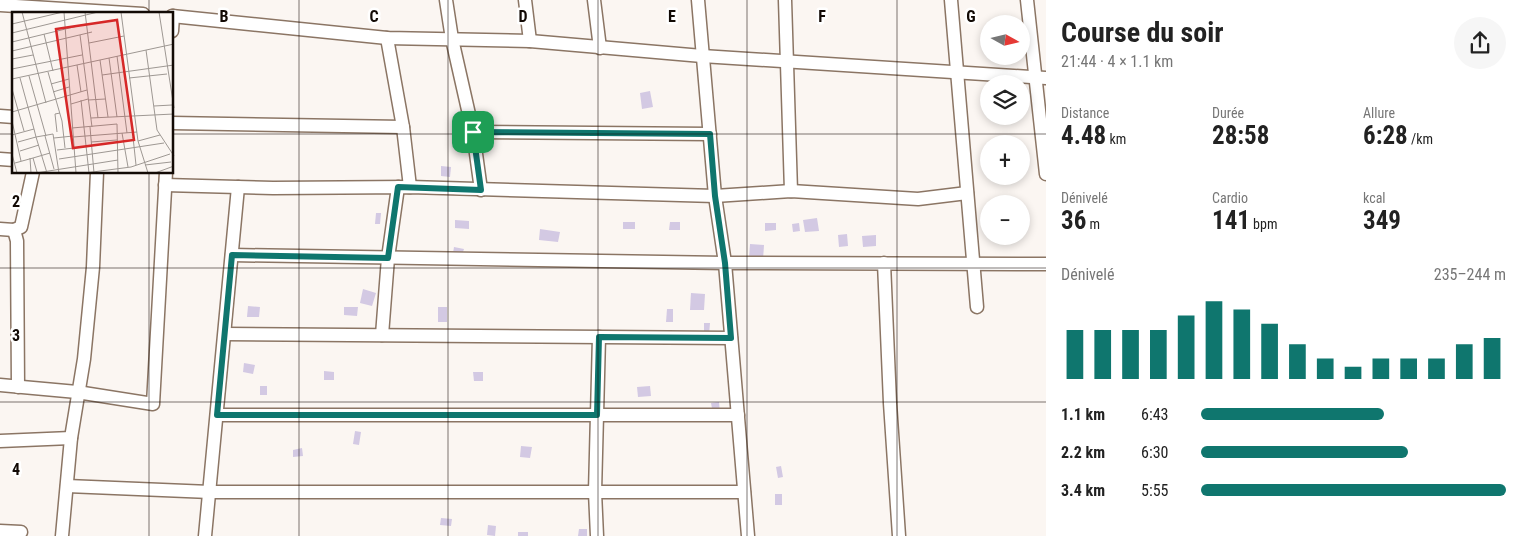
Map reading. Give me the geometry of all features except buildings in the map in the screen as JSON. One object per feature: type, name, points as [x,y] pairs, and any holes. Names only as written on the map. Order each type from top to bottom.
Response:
[{"type":"street","points":[[446,0],[452,40],[473,132],[481,190]]},
{"type":"street","points":[[525,0],[530,41]]},
{"type":"street","points":[[594,0],[600,48]]},
{"type":"street","points":[[698,0],[715,196],[725,263],[748,536]]},
{"type":"street","points":[[785,0],[791,192]]},
{"type":"street","points":[[950,0],[977,307]]},
{"type":"street","points":[[1027,0],[1041,78],[1046,174]]},
{"type":"street","points":[[4,3],[96,12],[110,5],[136,12]]},
{"type":"street","points":[[174,16],[387,38],[530,41],[702,56],[1041,78]]},
{"type":"street","points":[[382,335],[388,258],[404,187],[403,127],[387,38]]},
{"type":"street","points":[[174,123],[403,127]]},
{"type":"street","points":[[473,132],[710,134]]},
{"type":"street","points":[[0,229],[14,230],[21,227],[32,174]]},
{"type":"street","points":[[62,536],[71,438],[77,392],[84,359],[93,267],[97,174]]},
{"type":"street","points":[[0,385],[77,392],[152,404],[165,176],[238,187],[404,187],[715,196],[791,192],[918,198],[967,193]]},
{"type":"street","points":[[205,536],[238,187]]},
{"type":"street","points":[[14,230],[17,241],[18,387]]},
{"type":"street","points":[[232,255],[725,263],[1046,264]]},
{"type":"street","points":[[884,263],[890,403],[899,536]]},
{"type":"street","points":[[225,334],[731,338]]},
{"type":"street","points":[[597,536],[595,492],[599,337]]},
{"type":"street","points":[[217,415],[738,415]]},
{"type":"street","points":[[0,441],[71,438]]},
{"type":"street","points":[[67,486],[210,492],[744,492]]},
{"type":"street","points":[[0,531],[21,532]]},
{"type":"route","points":[[473,132],[710,134],[715,196],[725,263],[731,338],[599,337],[597,415],[217,415],[232,255],[388,258],[398,187],[481,190],[473,132]]}]
